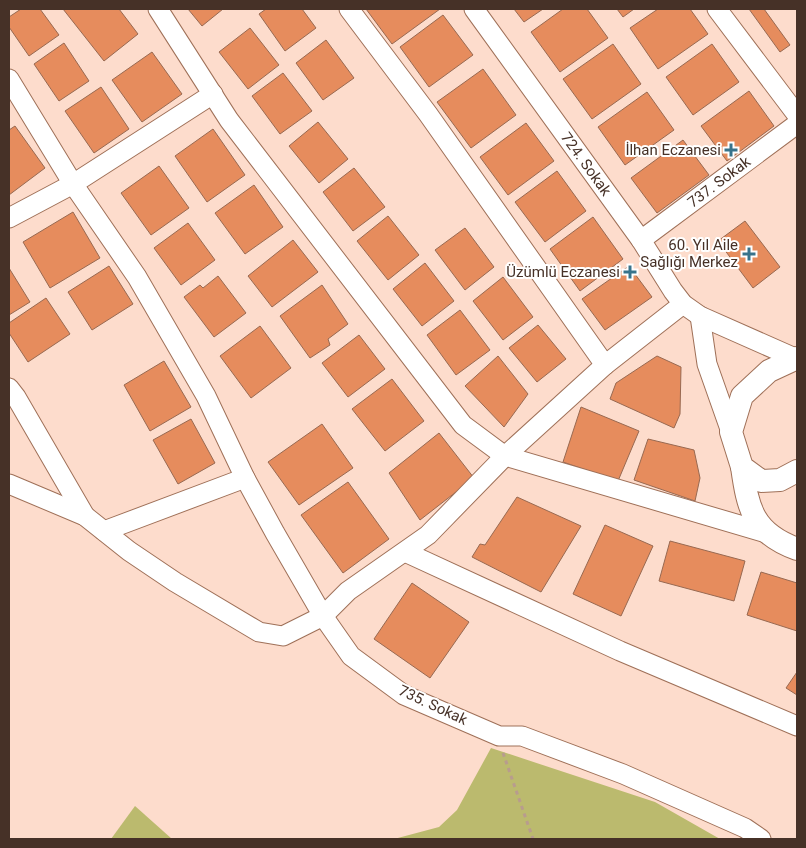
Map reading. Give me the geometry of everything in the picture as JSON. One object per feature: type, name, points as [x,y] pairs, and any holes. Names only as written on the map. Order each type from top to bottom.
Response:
[{"type":"street","points":[[158,9],[229,120],[463,425],[505,456],[770,534]]},
{"type":"street","points":[[349,9],[428,114],[605,365]]},
{"type":"street","name":"724. Sokak","points":[[474,9],[641,240],[683,304],[700,316],[796,358]]},
{"type":"street","points":[[717,9],[797,115]]},
{"type":"street","name":"735. Sokak","points":[[9,79],[73,184],[137,277],[206,396],[245,478],[275,533],[350,656],[404,695],[499,736],[522,736],[623,774],[745,828],[761,839]]},
{"type":"street","points":[[9,218],[73,184],[213,94]]},
{"type":"street","name":"737. Sokak","points":[[641,240],[797,124]]},
{"type":"street","points":[[9,484],[85,516],[129,551],[259,632],[283,636],[324,616],[348,591],[428,535],[505,456],[605,365],[683,304]]},
{"type":"street","points":[[700,316],[706,364],[742,466],[747,499],[756,520],[780,543],[797,549]]},
{"type":"street","points":[[731,432],[742,396],[769,372],[796,358]]},
{"type":"street","points":[[9,388],[85,516]]},
{"type":"street","points":[[742,466],[761,481],[780,480],[797,471]]},
{"type":"street","points":[[104,531],[245,478]]},
{"type":"street","points":[[404,552],[620,651],[797,726]]},
{"type":"path","points":[[499,736],[504,756],[533,839]]},
{"type":"shaded area","points":[[491,748],[655,802],[720,839],[394,839],[439,827],[457,810]]},
{"type":"shaded area","points":[[135,806],[172,839],[111,839]]},
{"type":"building","points":[[21,9],[40,9],[59,35],[29,56],[9,27],[9,17]]},
{"type":"building","points":[[63,9],[119,9],[138,34],[104,61]]},
{"type":"building","points":[[188,9],[223,9],[202,26]]},
{"type":"building","points":[[266,9],[302,9],[316,28],[285,51],[259,14]]},
{"type":"building","points":[[366,9],[440,9],[392,44]]},
{"type":"building","points":[[514,9],[543,9],[524,22]]},
{"type":"building","points":[[563,9],[587,9],[608,38],[560,72],[531,32]]},
{"type":"building","points":[[617,9],[634,9],[623,17]]},
{"type":"building","points":[[658,9],[690,9],[708,34],[658,69],[630,28]]},
{"type":"building","points":[[749,9],[764,9],[790,45],[780,52]]},
{"type":"building","points":[[443,15],[473,55],[429,87],[400,47]]},
{"type":"building","points":[[250,28],[279,65],[248,89],[219,52]]},
{"type":"building","points":[[326,40],[354,78],[323,100],[296,63]]},
{"type":"building","points":[[64,43],[89,81],[59,101],[34,64]]},
{"type":"building","points":[[613,44],[641,84],[592,119],[563,79]]},
{"type":"building","points":[[712,44],[739,82],[693,115],[666,77]]},
{"type":"building","points":[[152,52],[182,94],[142,122],[112,80]]},
{"type":"building","points":[[483,69],[516,115],[471,148],[437,102]]},
{"type":"building","points":[[283,73],[312,111],[280,134],[252,96]]},
{"type":"building","points":[[101,87],[129,129],[94,153],[65,111]]},
{"type":"building","points":[[749,91],[774,126],[727,161],[701,126]]},
{"type":"building","points":[[647,92],[674,130],[625,165],[598,127]]},
{"type":"building","points":[[318,122],[348,159],[319,183],[289,146]]},
{"type":"building","points":[[526,123],[554,161],[508,195],[480,157]]},
{"type":"building","points":[[15,126],[45,168],[9,195],[9,130]]},
{"type":"building","points":[[213,129],[245,175],[207,202],[175,156]]},
{"type":"building","points":[[683,140],[709,175],[657,213],[631,178]]},
{"type":"building","points":[[159,166],[189,208],[151,235],[121,193]]},
{"type":"building","points":[[354,168],[385,207],[353,231],[323,192]]},
{"type":"building","points":[[557,171],[586,211],[545,242],[515,202]]},
{"type":"building","points":[[254,185],[283,227],[245,254],[215,213]]},
{"type":"building","points":[[73,212],[100,258],[50,288],[23,242]]},
{"type":"building","points":[[388,216],[419,255],[388,280],[357,241]]},
{"type":"building","points":[[593,217],[623,259],[580,291],[550,249]]},
{"type":"building","name":"60. Yıl Aile Sağlığı Merkez","points":[[745,221],[780,267],[753,288],[718,241]]},
{"type":"building","points":[[188,223],[215,260],[181,285],[154,248]]},
{"type":"building","points":[[465,228],[494,267],[465,290],[435,250]]},
{"type":"building","points":[[293,240],[318,272],[272,307],[248,276]]},
{"type":"building","points":[[425,263],[454,301],[422,326],[393,289]]},
{"type":"building","points":[[109,266],[133,304],[92,330],[68,292]]},
{"type":"building","points":[[629,266],[652,297],[605,330],[582,299]]},
{"type":"building","points":[[9,268],[30,302],[9,315]]},
{"type":"building","points":[[218,276],[246,313],[214,337],[184,297],[200,285],[203,288]]},
{"type":"building","points":[[503,277],[533,317],[503,340],[473,301]]},
{"type":"building","points":[[322,285],[348,324],[328,339],[330,345],[310,358],[280,316]]},
{"type":"building","points":[[46,298],[70,334],[28,362],[9,333],[9,323]]},
{"type":"building","points":[[460,310],[490,350],[456,375],[427,335]]},
{"type":"building","points":[[538,325],[566,359],[537,382],[509,348]]},
{"type":"building","points":[[260,326],[291,368],[251,398],[220,356]]},
{"type":"building","points":[[359,335],[385,369],[348,397],[322,363]]},
{"type":"building","points":[[498,356],[528,394],[504,427],[465,386]]},
{"type":"building","points":[[657,356],[681,367],[680,414],[674,428],[610,399],[616,383]]},
{"type":"building","points":[[164,361],[191,407],[150,431],[124,385]]},
{"type":"building","points":[[392,379],[424,421],[385,451],[352,409]]},
{"type":"building","points":[[581,407],[639,431],[618,481],[563,462]]},
{"type":"building","points":[[191,419],[215,463],[178,484],[153,440]]},
{"type":"building","points":[[322,424],[353,468],[299,505],[268,462]]},
{"type":"building","points":[[439,433],[474,478],[420,520],[389,473]]},
{"type":"building","points":[[648,439],[694,450],[700,478],[695,501],[634,480]]},
{"type":"building","points":[[348,482],[389,539],[343,573],[301,515]]},
{"type":"building","points":[[517,497],[581,526],[541,592],[472,557],[480,544],[485,545]]},
{"type":"building","points":[[605,525],[653,546],[621,616],[573,594]]},
{"type":"building","points":[[670,541],[745,561],[734,601],[659,581]]},
{"type":"building","points":[[761,572],[797,583],[797,631],[747,615]]},
{"type":"building","points":[[412,583],[469,622],[430,678],[374,639]]},
{"type":"building","points":[[797,672],[797,695],[786,688]]},
{"type":"place","name":"İlhan Eczanesi","points":[[731,150]]},
{"type":"place","name":"60. Yıl Aile Sağlığı Merkez","points":[[749,254]]},
{"type":"place","name":"Üzümlü Eczanesi","points":[[630,272]]}]
